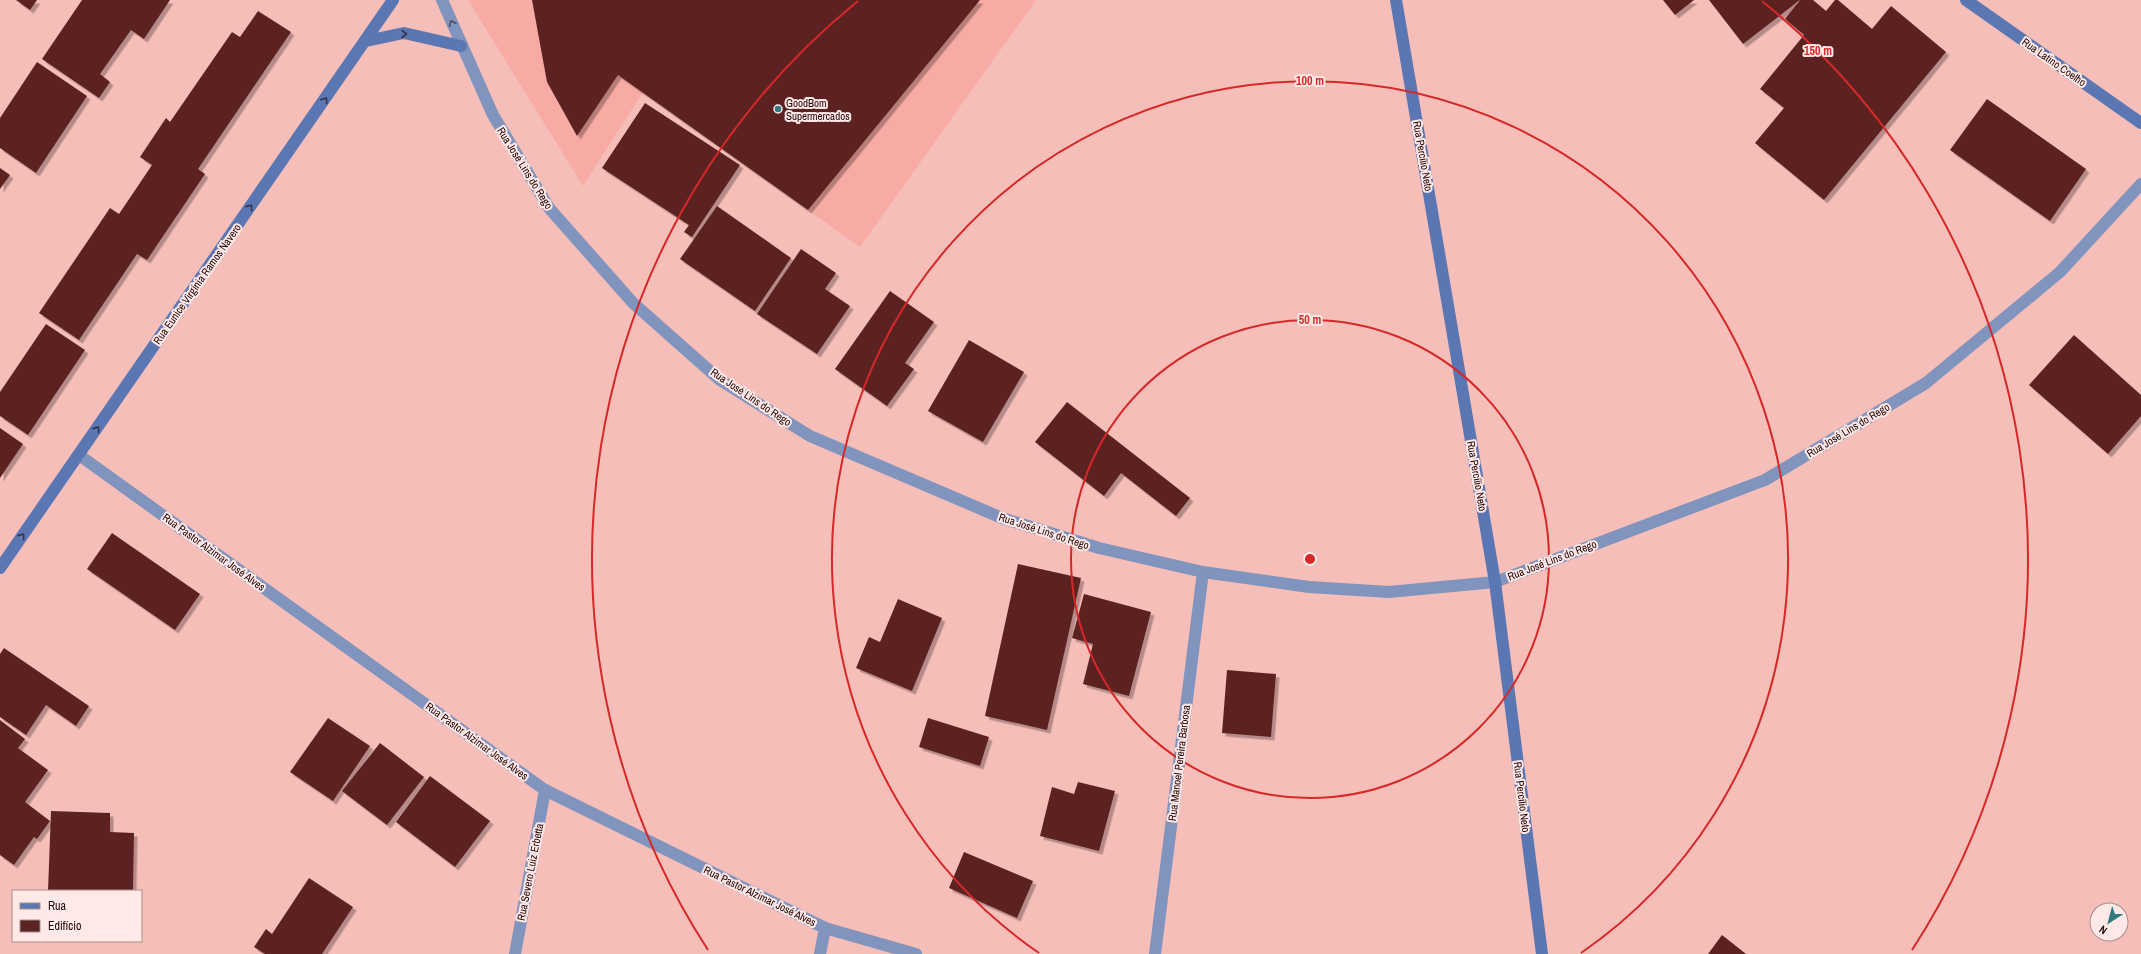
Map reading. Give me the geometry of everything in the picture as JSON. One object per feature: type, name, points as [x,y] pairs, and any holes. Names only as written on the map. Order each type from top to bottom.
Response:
[{"type":"street","name":"Rua Eunice Virgínia Ramos Navero","points":[[0,568],[393,0]]},
{"type":"street","name":"Rua José Lins do Rego","points":[[442,0],[461,46],[493,115],[549,208],[633,303],[720,380],[810,436],[1002,518],[1099,548],[1203,572],[1309,587],[1389,592],[1495,582],[1765,480],[1926,383],[2060,272],[2141,184]]},
{"type":"street","name":"Rua Percílio Neto","points":[[1396,0],[1495,582],[1542,954]]},
{"type":"street","name":"Rua Latino Coelho","points":[[1966,0],[2141,123]]},
{"type":"street","points":[[366,41],[404,33],[461,46]]},
{"type":"street","name":"Rua Pastor Alzimar José Alves","points":[[79,454],[545,790],[825,928],[916,954]]},
{"type":"street","name":"Rua Manoel Pereira Barbosa","points":[[1154,954],[1203,572]]},
{"type":"street","name":"Rua Severo Luiz Erbetta","points":[[515,954],[545,790]]},
{"type":"street","points":[[820,954],[825,928]]},
{"type":"shaded area","name":"GoodBom Supermercados","points":[[468,0],[1036,0],[860,247],[643,92],[583,186]]},
{"type":"building","points":[[16,0],[37,0],[30,10]]},
{"type":"building","points":[[82,0],[170,0],[144,39],[131,30],[100,74],[110,82],[99,98],[42,59]]},
{"type":"building","name":"GoodBom Supermercados","points":[[532,0],[980,0],[808,210],[618,75],[577,136],[547,82]]},
{"type":"building","points":[[1663,0],[1694,0],[1675,15]]},
{"type":"building","points":[[1709,0],[1800,0],[1743,44]]},
{"type":"building","points":[[1800,0],[1813,0],[1826,11],[1835,0],[1838,0],[1872,29],[1891,6],[1946,52],[1824,200],[1755,143],[1784,108],[1760,89],[1804,35],[1785,19]]},
{"type":"building","points":[[258,11],[291,32],[198,169],[205,174],[147,260],[137,254],[79,340],[39,313],[110,208],[119,214],[152,165],[140,157],[166,118],[170,122],[232,32],[240,37]]},
{"type":"building","points":[[37,62],[87,96],[36,173],[0,148],[0,118]]},
{"type":"building","points":[[1987,99],[2086,169],[2050,221],[1950,150]]},
{"type":"building","points":[[645,103],[740,165],[692,237],[684,232],[689,225],[602,168]]},
{"type":"building","points":[[0,168],[10,175],[0,189]]},
{"type":"building","points":[[717,206],[791,258],[755,311],[680,259]]},
{"type":"building","points":[[801,249],[836,273],[825,289],[850,306],[817,354],[757,314]]},
{"type":"building","points":[[890,291],[934,322],[905,363],[914,369],[887,406],[835,369]]},
{"type":"building","points":[[46,324],[85,350],[28,435],[0,416],[0,392]]},
{"type":"building","points":[[2074,335],[2141,395],[2141,416],[2108,454],[2029,385]]},
{"type":"building","points":[[969,340],[1024,372],[983,442],[928,411]]},
{"type":"building","points":[[1067,402],[1190,498],[1176,516],[1121,473],[1104,496],[1035,442]]},
{"type":"building","points":[[0,428],[23,444],[0,478]]},
{"type":"building","points":[[112,533],[200,594],[175,630],[87,569]]},
{"type":"building","points":[[1018,564],[1081,578],[1047,730],[985,716]]},
{"type":"building","points":[[1084,594],[1151,612],[1129,696],[1083,684],[1093,644],[1072,638]]},
{"type":"building","points":[[898,599],[942,618],[912,691],[856,668],[869,637],[880,642]]},
{"type":"building","points":[[4,648],[89,706],[76,726],[46,705],[26,735],[0,717],[0,654]]},
{"type":"building","points":[[1227,670],[1276,674],[1271,737],[1222,733]]},
{"type":"building","points":[[328,718],[370,746],[333,801],[290,772]]},
{"type":"building","points":[[928,718],[989,737],[980,766],[919,747]]},
{"type":"building","points":[[0,720],[25,739],[18,748],[48,770],[25,802],[50,821],[37,839],[34,837],[14,865],[0,855]]},
{"type":"building","points":[[380,743],[424,777],[387,825],[342,791]]},
{"type":"building","points":[[430,776],[490,821],[455,867],[396,822]]},
{"type":"building","points":[[1078,782],[1115,791],[1099,851],[1040,836],[1052,787],[1074,794]]},
{"type":"building","points":[[51,811],[110,813],[110,832],[134,833],[133,890],[48,890]]},
{"type":"building","points":[[964,852],[1033,881],[1017,918],[949,888]]},
{"type":"building","points":[[309,878],[353,907],[322,954],[265,954],[254,947],[266,929],[272,934]]},
{"type":"building","points":[[1722,935],[1746,954],[1708,954]]},
{"type":"place","name":"GoodBom Supermercados","points":[[778,109]]}]
